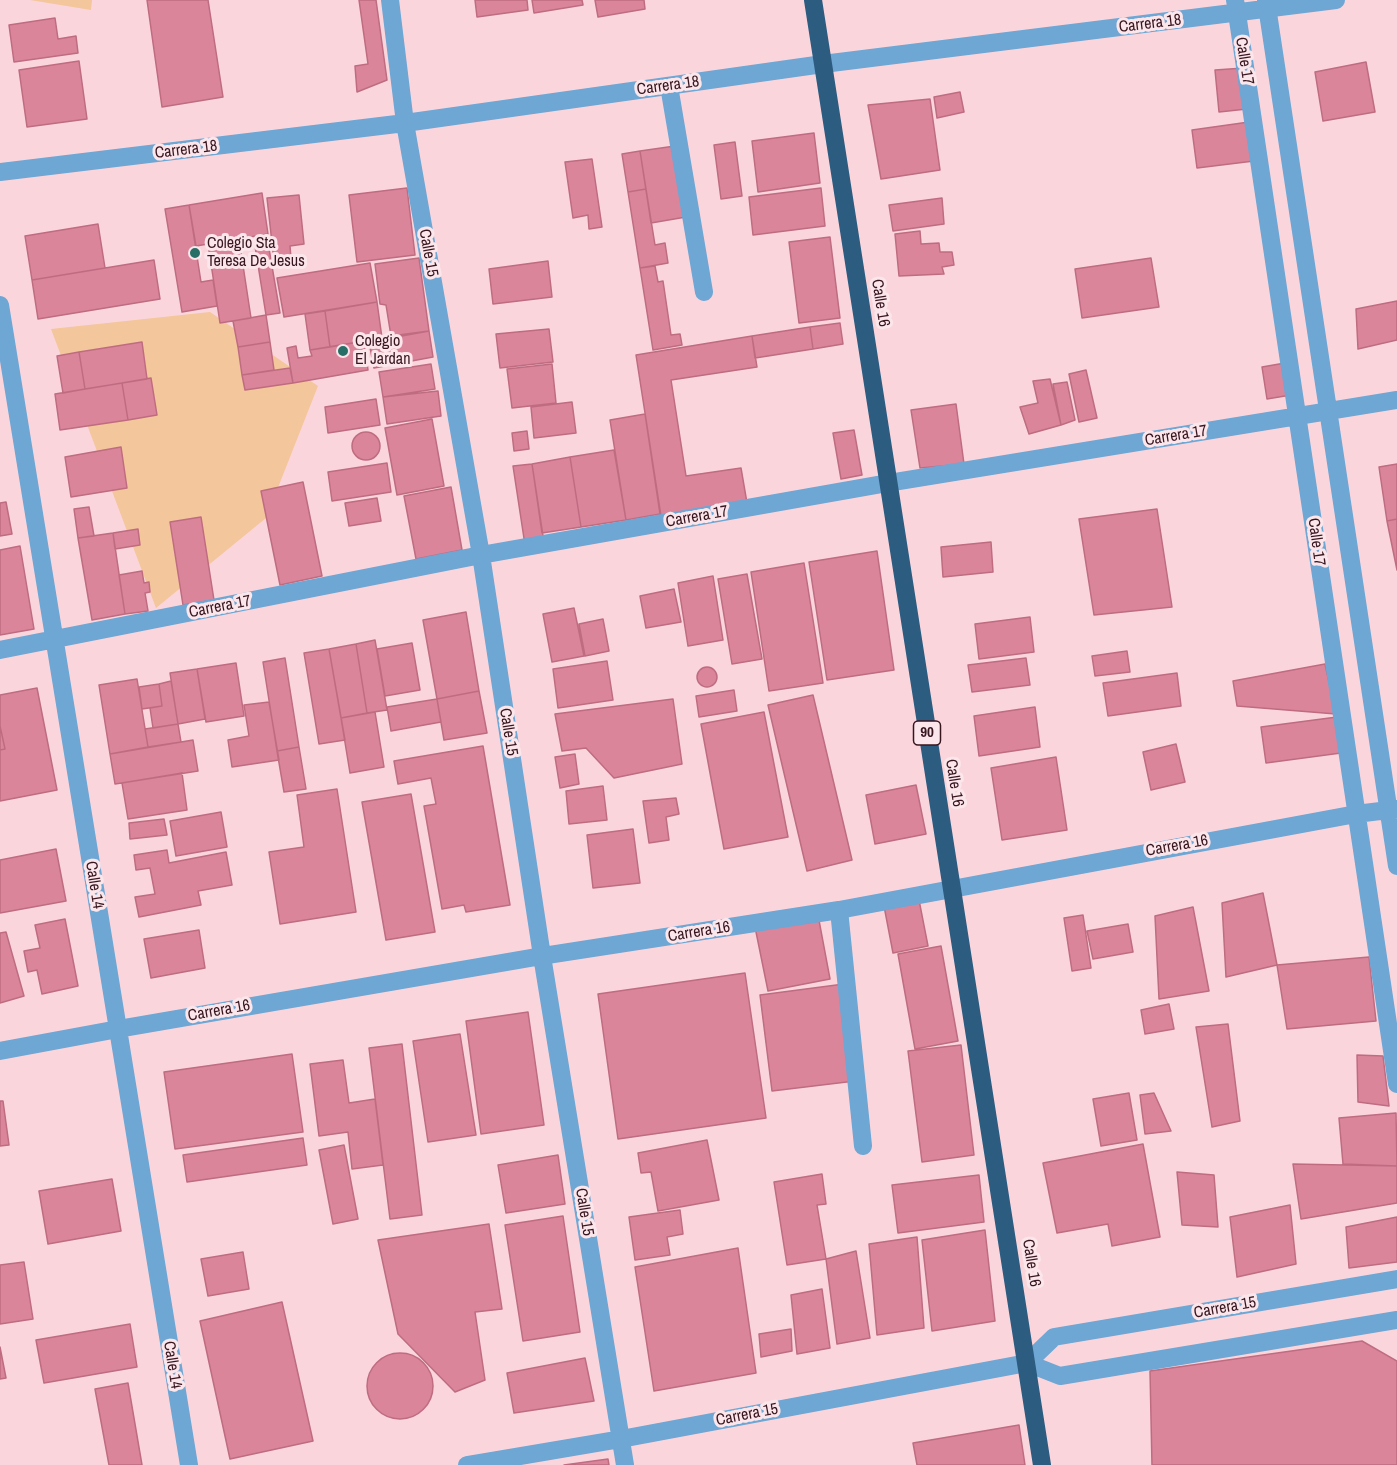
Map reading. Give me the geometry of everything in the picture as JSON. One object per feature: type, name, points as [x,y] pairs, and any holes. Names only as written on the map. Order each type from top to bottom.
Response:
[{"type":"highway","name":"Calle 16","points":[[813,0],[1042,1465]]},
{"type":"street","name":"Calle 15","points":[[390,0],[405,123],[481,555],[542,956],[625,1465]]},
{"type":"street","name":"Carrera 18","points":[[0,172],[405,123],[1236,7],[1336,0]]},
{"type":"street","name":"Calle 17","points":[[1267,4],[1328,411],[1393,810],[1397,866]]},
{"type":"street","name":"Calle 17","points":[[1236,7],[1397,1084]]},
{"type":"street","points":[[669,87],[704,292]]},
{"type":"street","name":"Calle 14","points":[[0,305],[189,1465]]},
{"type":"street","name":"Carrera 17","points":[[0,650],[481,555],[888,483],[1397,400]]},
{"type":"street","name":"Carrera 16","points":[[0,1052],[118,1029],[542,956],[840,910],[1356,813],[1393,810]]},
{"type":"street","points":[[840,910],[863,1146]]},
{"type":"street","name":"Carrera 15","points":[[467,1465],[1027,1363],[1054,1337],[1397,1279]]},
{"type":"street","points":[[1027,1363],[1060,1376],[1397,1320]]},
{"type":"shaded area","points":[[30,0],[92,0],[91,10]]},
{"type":"shaded area","points":[[210,312],[318,386],[266,518],[156,608],[51,329]]},
{"type":"building","points":[[147,0],[208,0],[223,97],[162,107]]},
{"type":"building","points":[[359,0],[376,0],[387,80],[357,92],[355,66],[368,64]]},
{"type":"building","points":[[475,0],[527,0],[528,10],[477,17]]},
{"type":"building","points":[[532,0],[582,0],[583,5],[534,13]]},
{"type":"building","points":[[595,0],[644,0],[645,9],[598,17]]},
{"type":"building","points":[[55,18],[58,39],[76,36],[78,53],[14,62],[9,25]]},
{"type":"building","points":[[79,61],[87,119],[27,127],[19,70]]},
{"type":"building","points":[[1366,62],[1375,112],[1323,121],[1315,72]]},
{"type":"building","points":[[1244,68],[1247,109],[1219,112],[1215,70]]},
{"type":"building","points":[[960,92],[964,112],[937,118],[934,97]]},
{"type":"building","points":[[930,99],[940,170],[881,179],[868,105]]},
{"type":"building","points":[[1249,122],[1254,161],[1197,168],[1192,130]]},
{"type":"building","points":[[814,133],[820,183],[758,192],[752,141]]},
{"type":"building","points":[[735,142],[742,196],[721,199],[714,145]]},
{"type":"building","points":[[675,146],[686,217],[651,223],[640,151]]},
{"type":"building","points":[[640,151],[646,189],[628,192],[622,154]]},
{"type":"building","points":[[592,159],[602,227],[589,229],[588,215],[573,218],[565,162]]},
{"type":"building","points":[[407,188],[415,255],[357,262],[349,195]]},
{"type":"building","points":[[821,188],[825,226],[753,235],[749,197]]},
{"type":"building","points":[[646,189],[655,245],[665,243],[668,263],[640,268],[628,192]]},
{"type":"building","points":[[262,193],[268,234],[196,246],[189,205]]},
{"type":"building","points":[[299,195],[304,244],[290,246],[291,258],[274,261],[267,198]]},
{"type":"building","points":[[942,198],[944,224],[893,231],[889,205]]},
{"type":"building","points":[[189,205],[201,282],[213,280],[217,306],[182,312],[165,209]]},
{"type":"building","points":[[98,224],[105,268],[32,280],[25,236]]},
{"type":"building","points":[[920,231],[921,244],[939,243],[940,252],[952,252],[954,265],[942,267],[944,274],[899,276],[895,234]]},
{"type":"building","points":[[267,237],[280,313],[266,315],[254,240]]},
{"type":"building","points":[[830,237],[840,318],[799,323],[789,242]]},
{"type":"building","points":[[239,239],[251,318],[220,323],[208,244]]},
{"type":"building","points":[[419,258],[429,331],[391,336],[386,305],[380,304],[375,264]]},
{"type":"building","points":[[1151,258],[1159,307],[1082,318],[1075,269]]},
{"type":"building","points":[[154,260],[160,299],[38,319],[32,280]]},
{"type":"building","points":[[548,261],[552,297],[493,304],[489,269]]},
{"type":"building","points":[[370,263],[377,302],[284,317],[277,278]]},
{"type":"building","points":[[655,266],[658,282],[663,281],[671,335],[680,334],[682,345],[653,350],[640,268]]},
{"type":"building","points":[[1397,301],[1397,340],[1358,349],[1356,309]]},
{"type":"building","points":[[377,302],[382,338],[330,347],[325,311]]},
{"type":"building","points":[[325,311],[330,347],[310,350],[305,314]]},
{"type":"building","points":[[266,315],[270,342],[238,347],[233,321]]},
{"type":"building","points":[[840,323],[843,344],[813,349],[810,327]]},
{"type":"building","points":[[810,327],[813,349],[755,358],[752,336]]},
{"type":"building","points":[[549,329],[553,362],[500,368],[496,334]]},
{"type":"building","points":[[429,331],[433,357],[374,368],[369,342]]},
{"type":"building","points":[[752,336],[757,367],[671,380],[686,476],[741,468],[747,503],[661,516],[636,355]]},
{"type":"building","points":[[364,341],[368,370],[293,383],[287,348],[296,346],[298,358],[312,356],[310,350]]},
{"type":"building","points":[[142,342],[147,379],[85,389],[79,352]]},
{"type":"building","points":[[270,342],[274,370],[242,375],[238,347]]},
{"type":"building","points":[[79,352],[85,389],[63,393],[57,356]]},
{"type":"building","points":[[1285,363],[1291,395],[1267,399],[1262,367]]},
{"type":"building","points":[[431,364],[435,389],[383,397],[379,372]]},
{"type":"building","points":[[552,364],[556,403],[512,408],[507,369]]},
{"type":"building","points":[[290,368],[293,383],[245,390],[242,375]]},
{"type":"building","points":[[1086,370],[1097,418],[1079,422],[1069,374]]},
{"type":"building","points":[[151,378],[157,415],[128,420],[122,383]]},
{"type":"building","points":[[1050,379],[1061,425],[1029,434],[1020,407],[1038,403],[1033,381]]},
{"type":"building","points":[[1067,382],[1075,420],[1061,425],[1053,384]]},
{"type":"building","points":[[122,383],[128,420],[60,430],[55,394]]},
{"type":"building","points":[[438,391],[441,416],[387,424],[383,397]]},
{"type":"building","points":[[376,399],[380,425],[328,433],[325,407]]},
{"type":"building","points":[[572,402],[576,433],[534,438],[531,407]]},
{"type":"building","points":[[956,404],[964,464],[920,468],[911,410]]},
{"type":"building","points":[[645,414],[660,514],[626,520],[610,420]]},
{"type":"building","points":[[432,419],[444,486],[397,495],[385,428]]},
{"type":"building","points":[[854,430],[862,475],[841,479],[833,433]]},
{"type":"building","points":[[527,431],[529,449],[514,451],[512,433]]},
{"type":"building","points":[[366,432],[376,436],[380,446],[376,456],[366,460],[356,456],[352,446],[356,436]]},
{"type":"building","points":[[121,447],[127,488],[71,497],[65,457]]},
{"type":"building","points":[[614,450],[626,520],[581,527],[570,457]]},
{"type":"building","points":[[570,457],[581,527],[542,533],[532,464]]},
{"type":"building","points":[[387,463],[391,492],[332,501],[328,472]]},
{"type":"building","points":[[532,464],[544,542],[525,545],[513,466]]},
{"type":"building","points":[[1397,464],[1397,519],[1387,521],[1379,467]]},
{"type":"building","points":[[303,482],[322,576],[280,585],[261,491]]},
{"type":"building","points":[[451,487],[462,550],[416,559],[404,496]]},
{"type":"building","points":[[377,498],[381,521],[349,526],[345,503]]},
{"type":"building","points":[[6,502],[12,534],[0,536],[0,503]]},
{"type":"building","points":[[89,507],[94,536],[78,538],[74,509]]},
{"type":"building","points":[[1157,509],[1172,607],[1094,615],[1079,519]]},
{"type":"building","points":[[201,517],[214,600],[183,605],[170,522]]},
{"type":"building","points":[[1397,519],[1397,570],[1387,521]]},
{"type":"building","points":[[138,529],[140,545],[115,549],[113,533]]},
{"type":"building","points":[[113,533],[125,614],[92,620],[78,538]]},
{"type":"building","points":[[991,542],[993,572],[943,577],[941,547]]},
{"type":"building","points":[[20,546],[34,629],[0,635],[0,550]]},
{"type":"building","points":[[877,551],[894,670],[827,680],[809,562]]},
{"type":"building","points":[[804,563],[823,683],[769,691],[751,572]]},
{"type":"building","points":[[142,571],[144,583],[149,582],[150,592],[145,593],[148,611],[125,614],[119,575]]},
{"type":"building","points":[[747,574],[762,659],[732,664],[718,579]]},
{"type":"building","points":[[713,576],[723,640],[688,646],[678,583]]},
{"type":"building","points":[[674,589],[681,622],[646,628],[640,596]]},
{"type":"building","points":[[574,608],[584,656],[552,662],[543,614]]},
{"type":"building","points":[[466,612],[479,691],[437,699],[423,620]]},
{"type":"building","points":[[1030,617],[1034,652],[979,659],[975,624]]},
{"type":"building","points":[[603,619],[609,651],[585,656],[579,624]]},
{"type":"building","points":[[375,640],[387,710],[367,713],[356,644]]},
{"type":"building","points":[[412,643],[420,690],[385,696],[377,649]]},
{"type":"building","points":[[356,644],[367,713],[341,718],[329,649]]},
{"type":"building","points":[[329,649],[345,740],[319,744],[304,653]]},
{"type":"building","points":[[1127,651],[1130,672],[1095,676],[1092,656]]},
{"type":"building","points":[[285,658],[299,747],[277,751],[263,662]]},
{"type":"building","points":[[1026,658],[1030,685],[972,692],[968,665]]},
{"type":"building","points":[[607,661],[613,700],[558,708],[553,669]]},
{"type":"building","points":[[236,663],[244,716],[206,722],[197,669]]},
{"type":"building","points":[[1325,664],[1336,714],[1237,706],[1233,681]]},
{"type":"building","points":[[707,667],[714,670],[717,677],[714,684],[707,687],[700,684],[697,677],[700,670]]},
{"type":"building","points":[[197,669],[205,719],[178,724],[170,673]]},
{"type":"building","points":[[1177,673],[1181,706],[1108,716],[1103,683]]},
{"type":"building","points":[[137,679],[148,747],[110,754],[99,685]]},
{"type":"building","points":[[171,681],[178,724],[153,728],[150,708],[162,706],[159,684]]},
{"type":"building","points":[[159,684],[162,706],[142,709],[139,687]]},
{"type":"building","points":[[37,688],[57,790],[0,801],[0,750],[5,749],[0,726],[0,695]]},
{"type":"building","points":[[734,690],[737,711],[699,717],[696,696]]},
{"type":"building","points":[[479,691],[487,733],[444,740],[437,699]]},
{"type":"building","points":[[813,695],[852,860],[807,871],[768,705]]},
{"type":"building","points":[[437,699],[441,722],[391,731],[387,707]]},
{"type":"building","points":[[673,699],[682,764],[614,778],[586,748],[562,751],[555,714]]},
{"type":"building","points":[[269,702],[279,760],[232,767],[228,740],[249,736],[244,705]]},
{"type":"building","points":[[1035,707],[1040,747],[979,756],[974,716]]},
{"type":"building","points":[[375,712],[384,767],[350,773],[341,718]]},
{"type":"building","points":[[764,712],[788,837],[724,849],[701,724]]},
{"type":"building","points":[[1337,717],[1341,753],[1266,763],[1261,727]]},
{"type":"building","points":[[178,724],[181,742],[148,747],[145,729]]},
{"type":"building","points":[[0,726],[5,749],[0,750]]},
{"type":"building","points":[[193,740],[198,771],[115,784],[110,754]]},
{"type":"building","points":[[1176,744],[1185,782],[1151,790],[1143,752]]},
{"type":"building","points":[[483,746],[510,905],[466,912],[464,905],[442,909],[424,806],[436,804],[431,778],[398,784],[394,761]]},
{"type":"building","points":[[299,747],[306,789],[284,792],[277,751]]},
{"type":"building","points":[[575,754],[579,784],[560,788],[555,757]]},
{"type":"building","points":[[1056,757],[1067,830],[1002,840],[991,768]]},
{"type":"building","points":[[182,773],[187,810],[128,819],[122,783]]},
{"type":"building","points":[[916,785],[926,834],[875,844],[866,795]]},
{"type":"building","points":[[603,786],[607,820],[569,824],[566,791]]},
{"type":"building","points":[[337,789],[356,912],[280,924],[269,852],[304,847],[297,795]]},
{"type":"building","points":[[411,794],[435,932],[386,940],[362,802]]},
{"type":"building","points":[[676,798],[679,814],[666,817],[669,840],[649,843],[643,801]]},
{"type":"building","points":[[221,812],[227,847],[176,856],[170,821]]},
{"type":"building","points":[[164,819],[167,835],[130,839],[129,823]]},
{"type":"building","points":[[633,829],[640,883],[593,888],[587,835]]},
{"type":"building","points":[[56,849],[66,901],[0,913],[0,860]]},
{"type":"building","points":[[167,850],[169,863],[226,852],[232,885],[198,891],[201,905],[139,917],[135,897],[155,894],[150,868],[136,870],[134,855]]},
{"type":"building","points":[[1263,893],[1277,965],[1226,977],[1222,903]]},
{"type":"building","points":[[919,900],[928,946],[893,953],[884,906]]},
{"type":"building","points":[[1193,907],[1209,991],[1159,999],[1155,916]]},
{"type":"building","points":[[818,915],[830,979],[768,991],[755,927]]},
{"type":"building","points":[[1083,915],[1091,968],[1072,971],[1064,918]]},
{"type":"building","points":[[65,919],[78,986],[42,994],[37,970],[28,972],[24,951],[40,948],[35,925]]},
{"type":"building","points":[[1128,924],[1133,952],[1093,959],[1087,931]]},
{"type":"building","points":[[199,930],[205,968],[151,978],[144,939]]},
{"type":"building","points":[[6,932],[24,996],[0,1003],[0,933]]},
{"type":"building","points":[[941,946],[958,1041],[915,1049],[898,954]]},
{"type":"building","points":[[1369,957],[1376,1021],[1287,1029],[1277,965]]},
{"type":"building","points":[[745,973],[766,1118],[618,1139],[598,994]]},
{"type":"building","points":[[844,984],[855,1081],[772,1091],[760,995]]},
{"type":"building","points":[[1169,1004],[1174,1029],[1145,1034],[1141,1010]]},
{"type":"building","points":[[528,1012],[544,1125],[481,1134],[466,1021]]},
{"type":"building","points":[[1228,1024],[1240,1121],[1212,1127],[1196,1027]]},
{"type":"building","points":[[460,1034],[476,1135],[428,1142],[413,1041]]},
{"type":"building","points":[[402,1044],[422,1215],[390,1219],[369,1048]]},
{"type":"building","points":[[961,1045],[974,1155],[922,1162],[908,1051]]},
{"type":"building","points":[[292,1054],[303,1132],[175,1149],[164,1072]]},
{"type":"building","points":[[1357,1055],[1383,1056],[1389,1106],[1358,1102]]},
{"type":"building","points":[[343,1060],[349,1103],[375,1099],[383,1165],[352,1169],[348,1132],[319,1136],[310,1064]]},
{"type":"building","points":[[1129,1093],[1137,1140],[1101,1146],[1093,1099]]},
{"type":"building","points":[[1154,1093],[1171,1131],[1145,1134],[1140,1095]]},
{"type":"building","points":[[0,1101],[3,1101],[9,1145],[0,1146]]},
{"type":"building","points":[[1396,1113],[1397,1166],[1343,1164],[1339,1118]]},
{"type":"building","points":[[303,1138],[307,1165],[187,1182],[183,1155]]},
{"type":"building","points":[[707,1140],[719,1200],[658,1211],[651,1172],[641,1173],[638,1153]]},
{"type":"building","points":[[1143,1144],[1160,1237],[1112,1246],[1108,1224],[1057,1233],[1043,1163]]},
{"type":"building","points":[[344,1145],[358,1219],[333,1224],[319,1150]]},
{"type":"building","points":[[558,1155],[565,1204],[506,1213],[498,1165]]},
{"type":"building","points":[[1293,1164],[1397,1166],[1397,1203],[1301,1219]]},
{"type":"building","points":[[1177,1172],[1214,1175],[1218,1227],[1182,1225]]},
{"type":"building","points":[[822,1174],[826,1204],[817,1205],[826,1259],[787,1265],[774,1182]]},
{"type":"building","points":[[979,1175],[984,1222],[898,1233],[892,1185]]},
{"type":"building","points":[[112,1179],[121,1231],[48,1244],[39,1191]]},
{"type":"building","points":[[1290,1205],[1296,1264],[1237,1277],[1230,1217]]},
{"type":"building","points":[[680,1210],[683,1234],[667,1237],[670,1255],[635,1260],[629,1217]]},
{"type":"building","points":[[563,1216],[580,1332],[523,1341],[505,1225]]},
{"type":"building","points":[[1397,1217],[1397,1262],[1349,1268],[1346,1227]]},
{"type":"building","points":[[489,1224],[502,1309],[475,1312],[485,1380],[455,1392],[398,1334],[378,1240]]},
{"type":"building","points":[[985,1230],[995,1321],[932,1331],[922,1240]]},
{"type":"building","points":[[917,1237],[924,1328],[877,1335],[869,1244]]},
{"type":"building","points":[[738,1248],[756,1373],[654,1391],[635,1267]]},
{"type":"building","points":[[856,1251],[870,1338],[837,1344],[826,1259]]},
{"type":"building","points":[[243,1252],[249,1289],[208,1296],[201,1259]]},
{"type":"building","points":[[24,1262],[33,1319],[0,1324],[0,1265]]},
{"type":"building","points":[[822,1289],[830,1348],[797,1354],[791,1295]]},
{"type":"building","points":[[282,1302],[313,1441],[230,1459],[200,1321]]},
{"type":"building","points":[[130,1324],[137,1367],[44,1383],[36,1340]]},
{"type":"building","points":[[791,1329],[792,1351],[761,1357],[759,1334]]},
{"type":"building","points":[[1362,1341],[1397,1361],[1397,1465],[1152,1465],[1150,1371]]},
{"type":"building","points":[[0,1347],[6,1378],[0,1379]]},
{"type":"building","points":[[400,1353],[412,1356],[423,1363],[430,1374],[433,1386],[430,1398],[423,1409],[412,1416],[400,1419],[388,1416],[377,1409],[370,1398],[367,1386],[370,1374],[377,1363],[388,1356]]},
{"type":"building","points":[[585,1358],[594,1401],[514,1413],[507,1373]]},
{"type":"building","points":[[128,1383],[142,1465],[109,1465],[95,1389]]},
{"type":"building","points":[[1019,1425],[1025,1465],[917,1465],[913,1443]]},
{"type":"building","points":[[608,1459],[609,1465],[564,1465]]},
{"type":"place","name":"Colegio Sta Teresa De Jesus","points":[[195,253]]},
{"type":"place","name":"Colegio El Jardan","points":[[343,351]]}]
